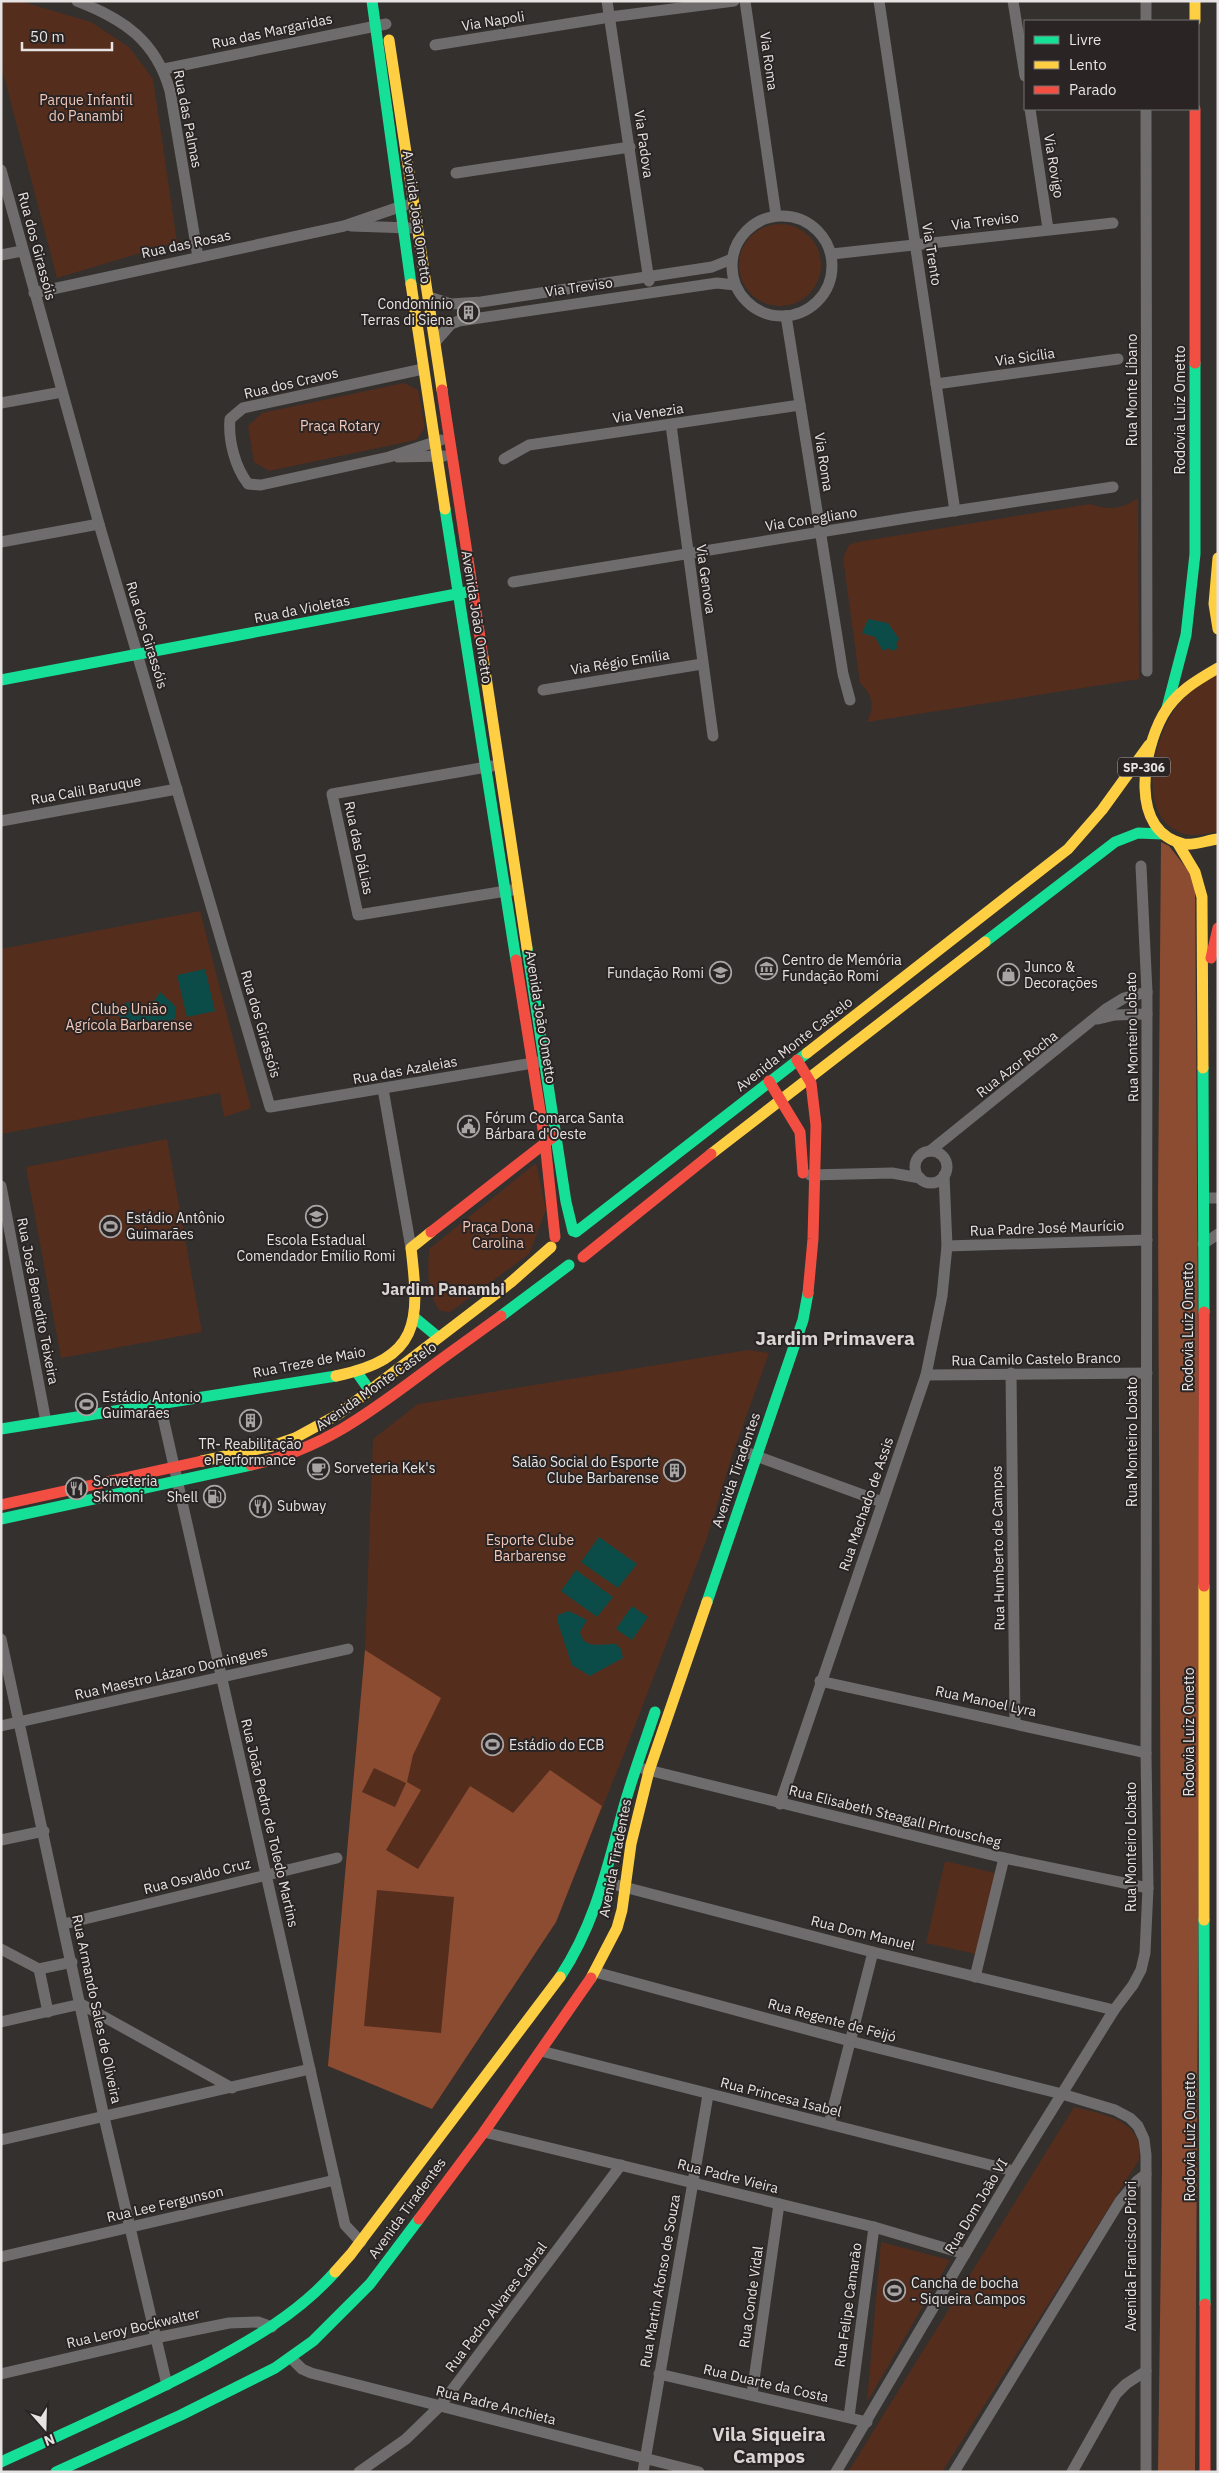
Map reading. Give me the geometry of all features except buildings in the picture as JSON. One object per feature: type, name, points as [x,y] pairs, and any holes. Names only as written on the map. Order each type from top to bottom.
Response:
[{"type":"main road","name":"Avenida João Ometto","points":[[372,1],[381,25],[418,226],[566,1202],[574,1232]]},
{"type":"main road","name":"Avenida João Ometto","points":[[383,1],[381,25],[403,228],[434,442],[545,1142],[553,1202],[553,1242]]},
{"type":"main road","points":[[1195,1],[1195,20]]},
{"type":"main road","name":"Rodovia Luiz Ometto","points":[[1167,708],[1186,635],[1195,554],[1195,110]]},
{"type":"main road","points":[[1218,558],[1214,604],[1218,629]]},
{"type":"main road","name":"Rua da Violetas","points":[[1,680],[472,592]]},
{"type":"main road","name":"SP-306","points":[[1218,668],[1190,682],[1167,708],[1149,745],[1143,781],[1146,803],[1152,818],[1163,834],[1177,842],[1204,844],[1218,839]]},
{"type":"main road","name":"Avenida Monte Castelo","points":[[574,1232],[1068,849],[1102,810],[1149,745]]},
{"type":"main road","points":[[583,1257],[585,1252],[584,1240],[574,1232],[563,1231],[553,1242],[554,1258],[563,1264],[574,1264],[583,1257],[780,1099],[1084,865],[1126,836],[1144,830],[1163,834]]},
{"type":"main road","name":"Rodovia Luiz Ometto","points":[[1177,842],[1198,874],[1202,888],[1204,991],[1205,2472]]},
{"type":"main road","points":[[1068,849],[1078,846],[1085,850],[1087,857],[1084,865]]},
{"type":"main road","name":"Rodovia Luiz Ometto","points":[[1204,991],[1218,928]]},
{"type":"main road","points":[[797,1060],[809,1077]]},
{"type":"main road","points":[[814,1112],[820,1086],[831,1060]]},
{"type":"main road","name":"Avenida Tiradentes","points":[[56,2472],[181,2415],[275,2368],[291,2358],[335,2321],[370,2284],[484,2132],[595,1972],[617,1928],[627,1887],[631,1844],[649,1771],[808,1301],[812,1266],[816,1174],[814,1112],[809,1077]]},
{"type":"main road","points":[[766,1390],[796,1302],[804,1175],[800,1132],[769,1081]]},
{"type":"main road","points":[[411,1248],[557,1134]]},
{"type":"main road","name":"Avenida Monte Castelo","points":[[1,1504],[290,1441],[329,1421],[370,1392],[438,1337],[525,1271],[553,1242]]},
{"type":"main road","name":"Rua Treze de Maio","points":[[1,1429],[356,1371],[374,1365],[389,1355],[402,1342],[415,1318],[416,1304],[411,1248]]},
{"type":"main road","name":"Avenida Monte Castelo","points":[[1,1519],[177,1479],[279,1459],[298,1453],[335,1436],[569,1265]]},
{"type":"main road","points":[[415,1318],[438,1337]]},
{"type":"main road","points":[[356,1371],[370,1392]]},
{"type":"main road","name":"Avenida Tiradentes","points":[[1,2462],[167,2385],[272,2327],[298,2308],[325,2283],[361,2242],[547,1996],[571,1960],[588,1928],[605,1882],[658,1701]]},
{"type":"street","name":"Rua das Palmas","points":[[77,1],[106,12],[133,31],[154,53],[164,69],[170,91],[198,257]]},
{"type":"street","name":"Via Padova","points":[[607,1],[648,276],[652,292]]},
{"type":"street","name":"Via Napoli","points":[[435,45],[610,17],[734,1]]},
{"type":"street","name":"Via Roma","points":[[744,1],[776,215]]},
{"type":"street","name":"Via Trento","points":[[879,1],[955,511]]},
{"type":"street","points":[[1013,1],[1024,70]]},
{"type":"street","points":[[1146,1],[1146,20]]},
{"type":"street","name":"Rua das Margaridas","points":[[164,69],[381,25]]},
{"type":"street","name":"Via Rovigo","points":[[1030,110],[1048,229]]},
{"type":"street","name":"Rua Monte Líbano","points":[[1146,110],[1147,670]]},
{"type":"street","points":[[456,173],[630,148]]},
{"type":"street","name":"Rua dos Girassóis","points":[[1,170],[99,524],[270,1107]]},
{"type":"street","name":"Rua das Rosas","points":[[34,293],[344,226],[400,206],[414,203]]},
{"type":"street","points":[[776,215],[795,216],[812,224],[824,237],[832,254],[833,268],[830,283],[823,296],[806,310],[786,316],[767,314],[750,305],[735,285],[732,259],[736,243],[746,229],[760,220],[776,215]]},
{"type":"street","name":"Via Treviso","points":[[832,254],[1113,223]]},
{"type":"street","name":"Rua das Rosas","points":[[344,226],[403,228],[418,226]]},
{"type":"street","points":[[1,255],[22,251]]},
{"type":"street","name":"Via Treviso","points":[[429,297],[451,304],[481,302],[712,267],[732,259]]},
{"type":"street","name":"Via Treviso","points":[[436,341],[451,324],[459,321],[717,283],[735,285]]},
{"type":"street","name":"Via Roma","points":[[786,316],[843,674],[850,700]]},
{"type":"street","name":"Via Sicília","points":[[936,384],[1118,359]]},
{"type":"street","name":"Rua dos Cravos","points":[[424,369],[243,408],[230,418],[229,430],[240,473],[248,484],[261,485],[389,457],[434,442],[450,439]]},
{"type":"street","points":[[1,403],[62,392]]},
{"type":"street","name":"Via Venezia","points":[[504,459],[529,445],[800,405]]},
{"type":"street","name":"Via Genova","points":[[671,425],[702,664],[714,736]]},
{"type":"street","name":"Rua dos Cravos","points":[[389,457],[437,457],[452,454]]},
{"type":"street","name":"Via Conegliano","points":[[513,582],[1113,487]]},
{"type":"street","points":[[1,542],[99,524]]},
{"type":"street","name":"Via Régio Emília","points":[[543,690],[702,664]]},
{"type":"street","name":"Rua das DáLias","points":[[499,764],[332,794],[358,915],[518,889]]},
{"type":"street","name":"Rua Calil Baruque","points":[[1,821],[177,789]]},
{"type":"street","name":"Rua Monteiro Lobato","points":[[1114,2010],[1134,1985],[1141,1970],[1145,1953],[1148,1888],[1146,1753],[1147,992],[1141,866]]},
{"type":"street","name":"Rua Azor Rocha","points":[[930,1151],[1124,998],[1147,992]]},
{"type":"street","name":"Rua Azor Rocha","points":[[1096,1020],[1115,1015],[1147,1014]]},
{"type":"street","name":"Rua das Azaleias","points":[[270,1107],[545,1060]]},
{"type":"street","name":"Rua Treze de Maio","points":[[383,1089],[411,1248]]},
{"type":"street","points":[[804,1175],[892,1173],[925,1180],[938,1180],[944,1175],[946,1161],[956,1131]]},
{"type":"street","points":[[892,1173],[915,1164],[920,1155],[930,1151],[940,1153],[946,1161]]},
{"type":"street","points":[[915,1164],[925,1180]]},
{"type":"street","name":"Rua Machado de Assis","points":[[780,1804],[820,1680],[926,1376],[942,1296],[947,1246],[944,1175]]},
{"type":"street","name":"Rua Machado de Assis","points":[[925,1180],[945,1207]]},
{"type":"street","name":"Rua José Benedito Teixeira","points":[[1,1186],[46,1422]]},
{"type":"street","points":[[1204,1198],[1218,1198]]},
{"type":"street","points":[[1203,1244],[1218,1234]]},
{"type":"street","name":"Rua Padre José Maurício","points":[[947,1246],[1147,1240]]},
{"type":"street","name":"Rua Camilo Castelo Branco","points":[[926,1376],[1011,1373],[1147,1373]]},
{"type":"street","name":"Rua Humberto de Campos","points":[[1011,1373],[1015,1723]]},
{"type":"street","name":"Rua João Pedro de Toledo Martins","points":[[160,1404],[345,2225],[361,2242]]},
{"type":"street","points":[[745,1452],[882,1502]]},
{"type":"street","name":"Rua Armando Sales de Oliveira","points":[[1,1638],[104,2117],[167,2385]]},
{"type":"street","name":"Rua Maestro Lázaro Domingues","points":[[1,1726],[348,1649]]},
{"type":"street","name":"Rua Manoel Lyra","points":[[820,1680],[1146,1753]]},
{"type":"street","name":"Rua Elisabeth Steagall Pirtouscheg","points":[[637,1768],[1004,1858],[1148,1888]]},
{"type":"street","points":[[1,1840],[44,1831]]},
{"type":"street","name":"Rua Osvaldo Cruz","points":[[64,1924],[337,1858]]},
{"type":"street","points":[[974,1976],[1004,1858]]},
{"type":"street","name":"Rua Dom Manuel","points":[[605,1882],[873,1952],[1114,2010]]},
{"type":"street","points":[[1,1949],[39,1969],[72,1962]]},
{"type":"street","points":[[829,2124],[873,1952]]},
{"type":"street","points":[[39,1969],[48,2012]]},
{"type":"street","name":"Rua Regente de Feijó","points":[[595,1972],[850,2042],[1062,2094]]},
{"type":"street","points":[[1,2022],[81,2004],[232,2088]]},
{"type":"street","name":"Rua Dom João VI","points":[[836,2472],[964,2254],[1114,2010]]},
{"type":"street","name":"Rua Princesa Isabel","points":[[541,2051],[1014,2172]]},
{"type":"street","points":[[1,2140],[310,2069]]},
{"type":"street","name":"Avenida Francisco Priori","points":[[1062,2094],[1115,2110],[1130,2118],[1138,2126],[1144,2140],[1146,2174],[1146,2472]]},
{"type":"street","name":"Rua Martin Afonso de Souza","points":[[643,2472],[658,2374],[708,2095]]},
{"type":"street","name":"Rua Padre Vieira","points":[[484,2132],[874,2227],[964,2254]]},
{"type":"street","name":"Rua Pedro Alvares Cabral","points":[[359,2472],[406,2439],[440,2406],[621,2165]]},
{"type":"street","points":[[954,2472],[1120,2201],[1137,2181],[1146,2174]]},
{"type":"street","name":"Rua Lee Fergunson","points":[[1,2257],[335,2180]]},
{"type":"street","name":"Rua Conde Vidal","points":[[752,2394],[779,2204]]},
{"type":"street","name":"Rua Felipe Camarão","points":[[849,2417],[874,2227]]},
{"type":"street","name":"Rua Leroy Bockwalter","points":[[1,2374],[155,2338],[230,2323],[258,2322],[272,2327]]},
{"type":"street","name":"Rua Padre Anchieta","points":[[291,2358],[302,2369],[311,2373],[699,2472]]},
{"type":"street","points":[[1072,2472],[1116,2394],[1126,2384],[1146,2370]]},
{"type":"street","name":"Rua Duarte da Costa","points":[[658,2374],[752,2394],[867,2422]]},
{"type":"green space","name":"Parque Infantil do Panambi","points":[[1,1],[20,1],[91,22],[129,47],[153,79],[177,242],[57,278],[1,65]]},
{"type":"green space","points":[[780,224],[796,228],[809,236],[817,249],[821,265],[817,281],[809,294],[796,302],[780,306],[764,302],[751,294],[743,281],[739,265],[743,249],[751,236],[764,228]]},
{"type":"green space","name":"Praça Rotary","points":[[404,383],[418,390],[425,428],[416,440],[269,471],[254,462],[248,426],[262,413]]},
{"type":"green space","points":[[1138,498],[1139,679],[867,722],[872,706],[868,692],[860,683],[843,558],[849,545],[857,542],[1090,504],[1103,508],[1115,508],[1126,505]]},
{"type":"green space","points":[[1218,673],[1218,832],[1188,835],[1168,824],[1158,810],[1153,791],[1153,770],[1157,749],[1164,729],[1174,711],[1184,698]]},
{"type":"green space","name":"Clube União Agrícola Barbarense","points":[[200,911],[251,1108],[224,1117],[220,1093],[1,1134],[1,949]]},
{"type":"green space","name":"Estádio Antônio Guimarães","points":[[167,1139],[202,1332],[61,1358],[26,1167]]},
{"type":"green space","name":"Praça Dona Carolina","points":[[536,1163],[546,1210],[529,1254],[450,1312],[440,1311],[435,1304],[430,1289],[428,1273],[429,1249]]},
{"type":"green space","name":"Esporte Clube Barbarense","points":[[748,1350],[769,1353],[733,1453],[707,1538],[624,1754],[556,1922],[432,2109],[328,2066],[365,1650],[373,1439],[418,1404]]},
{"type":"green space","points":[[945,1861],[995,1873],[976,1954],[926,1943]]},
{"type":"green space","points":[[1074,2107],[1110,2117],[1127,2126],[1134,2133],[1138,2141],[1139,2160],[942,2472],[848,2472]]},
{"type":"green space","points":[[881,2242],[950,2260],[867,2402]]},
{"type":"shaded area","points":[[1161,842],[1169,846],[1195,879],[1200,1633],[1195,2472],[1158,2472],[1162,2168],[1158,1197]]},
{"type":"shaded area","points":[[365,1650],[441,1698],[413,1755],[407,1782],[421,1790],[386,1850],[418,1869],[470,1786],[513,1813],[550,1770],[602,1806],[556,1922],[432,2109],[328,2066]],"holes":[[[374,1768],[406,1783],[395,1807],[362,1792]],[[377,1890],[454,1897],[441,2033],[364,2026]]]},
{"type":"water","points":[[868,619],[888,623],[899,639],[896,644],[898,648],[892,651],[889,648],[883,651],[875,637],[862,633]]},
{"type":"water","points":[[205,969],[215,1011],[187,1017],[177,975]]},
{"type":"water","points":[[160,992],[176,1007],[175,1018],[170,1022],[152,1026],[125,1023],[117,1014],[127,1002],[138,1006],[149,1005]]},
{"type":"water","points":[[599,1537],[637,1564],[618,1588],[581,1562]]},
{"type":"water","points":[[576,1570],[613,1597],[597,1617],[561,1591]]},
{"type":"water","points":[[632,1606],[648,1617],[632,1640],[616,1629]]},
{"type":"water","points":[[569,1611],[587,1620],[580,1632],[585,1642],[594,1645],[616,1644],[621,1649],[623,1658],[590,1676],[572,1665],[557,1620],[558,1615]]},
{"type":"traffic: fast","points":[[372,1],[411,284]]},
{"type":"traffic: fast","points":[[1167,708],[1186,635],[1195,554],[1195,363]]},
{"type":"traffic: fast","points":[[445,509],[516,960]]},
{"type":"traffic: fast","points":[[1,680],[467,592]]},
{"type":"traffic: fast","points":[[985,942],[1115,842],[1138,833],[1163,834]]},
{"type":"traffic: fast","points":[[527,948],[566,1202],[573,1231]]},
{"type":"traffic: fast","points":[[576,1232],[807,1053]]},
{"type":"traffic: fast","points":[[1203,1068],[1204,1312]]},
{"type":"traffic: fast","points":[[501,1316],[569,1265]]},
{"type":"traffic: fast","points":[[707,1602],[803,1320],[808,1293]]},
{"type":"traffic: fast","points":[[415,1318],[438,1337]]},
{"type":"traffic: fast","points":[[356,1371],[370,1391]]},
{"type":"traffic: fast","points":[[1,1429],[336,1376]]},
{"type":"traffic: fast","points":[[1,1519],[251,1465]]},
{"type":"traffic: fast","points":[[560,1977],[583,1936],[600,1893],[628,1791],[655,1712]]},
{"type":"traffic: fast","points":[[1204,1920],[1205,2304]]},
{"type":"traffic: fast","points":[[56,2472],[181,2415],[275,2368],[313,2341],[370,2284],[419,2219]]},
{"type":"traffic: fast","points":[[1,2462],[103,2416],[239,2346],[273,2325],[306,2301],[335,2272]]},
{"type":"traffic: slow","points":[[1195,1],[1195,20]]},
{"type":"traffic: slow","points":[[389,40],[442,390]]},
{"type":"traffic: slow","points":[[411,284],[445,509]]},
{"type":"traffic: slow","points":[[1218,558],[1214,604],[1218,629]]},
{"type":"traffic: slow","points":[[483,657],[527,948]]},
{"type":"traffic: slow","points":[[1218,668],[1181,693],[1163,715],[1150,749],[1146,768],[1145,788],[1147,807],[1154,823],[1166,836],[1184,844],[1196,844],[1218,839]]},
{"type":"traffic: slow","points":[[807,1053],[1068,849],[1102,810],[1149,745]]},
{"type":"traffic: slow","points":[[1177,842],[1195,872],[1202,897],[1203,1068]]},
{"type":"traffic: slow","points":[[711,1154],[985,942]]},
{"type":"traffic: slow","points":[[336,1376],[364,1368],[384,1359],[399,1347],[408,1333],[413,1317],[415,1297],[411,1248],[431,1232]]},
{"type":"traffic: slow","points":[[202,1461],[272,1446],[295,1438],[339,1414],[510,1283],[551,1247]]},
{"type":"traffic: slow","points":[[1204,1586],[1204,1920]]},
{"type":"traffic: slow","points":[[591,1978],[617,1928],[622,1910],[631,1844],[649,1771],[707,1602]]},
{"type":"traffic: slow","points":[[335,2272],[351,2254],[560,1977]]},
{"type":"traffic: jam","points":[[1195,110],[1195,363]]},
{"type":"traffic: jam","points":[[442,390],[483,657]]},
{"type":"traffic: jam","points":[[1211,958],[1218,928]]},
{"type":"traffic: jam","points":[[516,960],[545,1142],[555,1237]]},
{"type":"traffic: jam","points":[[797,1060],[811,1083],[816,1125],[813,1239],[808,1293]]},
{"type":"traffic: jam","points":[[769,1081],[800,1132],[803,1173]]},
{"type":"traffic: jam","points":[[431,1232],[553,1137]]},
{"type":"traffic: jam","points":[[583,1257],[711,1154]]},
{"type":"traffic: jam","points":[[1204,1312],[1204,1586]]},
{"type":"traffic: jam","points":[[251,1465],[299,1450],[342,1429],[383,1402],[501,1316]]},
{"type":"traffic: jam","points":[[1,1505],[202,1461]]},
{"type":"traffic: jam","points":[[419,2219],[484,2132],[591,1978]]},
{"type":"traffic: jam","points":[[1205,2304],[1205,2472]]},
{"type":"place","name":"Condomínio Terras di Siena","points":[[469,312]]},
{"type":"place","name":"Centro de Memória Fundação Romi","points":[[766,968]]},
{"type":"place","name":"Fundação Romi","points":[[720,973]]},
{"type":"place","name":"Junco & Decorações","points":[[1008,975]]},
{"type":"place","name":"Fórum Comarca Santa Bárbara d'Oeste","points":[[469,1126]]},
{"type":"place","name":"Escola Estadual Comendador Emílio Romi","points":[[316,1217]]},
{"type":"place","name":"Estádio Antônio Guimarães","points":[[110,1226]]},
{"type":"place","name":"Estádio Antonio Guimarães","points":[[86,1405]]},
{"type":"place","name":"TR- Reabilitação e Performance","points":[[250,1421]]},
{"type":"place","name":"Sorveteria Kek's","points":[[318,1468]]},
{"type":"place","name":"Salão Social do Esporte Clube Barbarense","points":[[675,1470]]},
{"type":"place","name":"Sorveteria Skimoni","points":[[77,1489]]},
{"type":"place","name":"Shell","points":[[214,1497]]},
{"type":"place","name":"Subway","points":[[261,1506]]},
{"type":"place","name":"Estádio do ECB","points":[[493,1745]]},
{"type":"place","name":"Cancha de bocha - Siqueira Campos","points":[[895,2291]]},
{"type":"district","name":"Jardim Panambi","points":[[443,1289]]},
{"type":"district","name":"Jardim Primavera","points":[[835,1338]]},
{"type":"district","name":"Vila Siqueira Campos","points":[[769,2445]]}]
